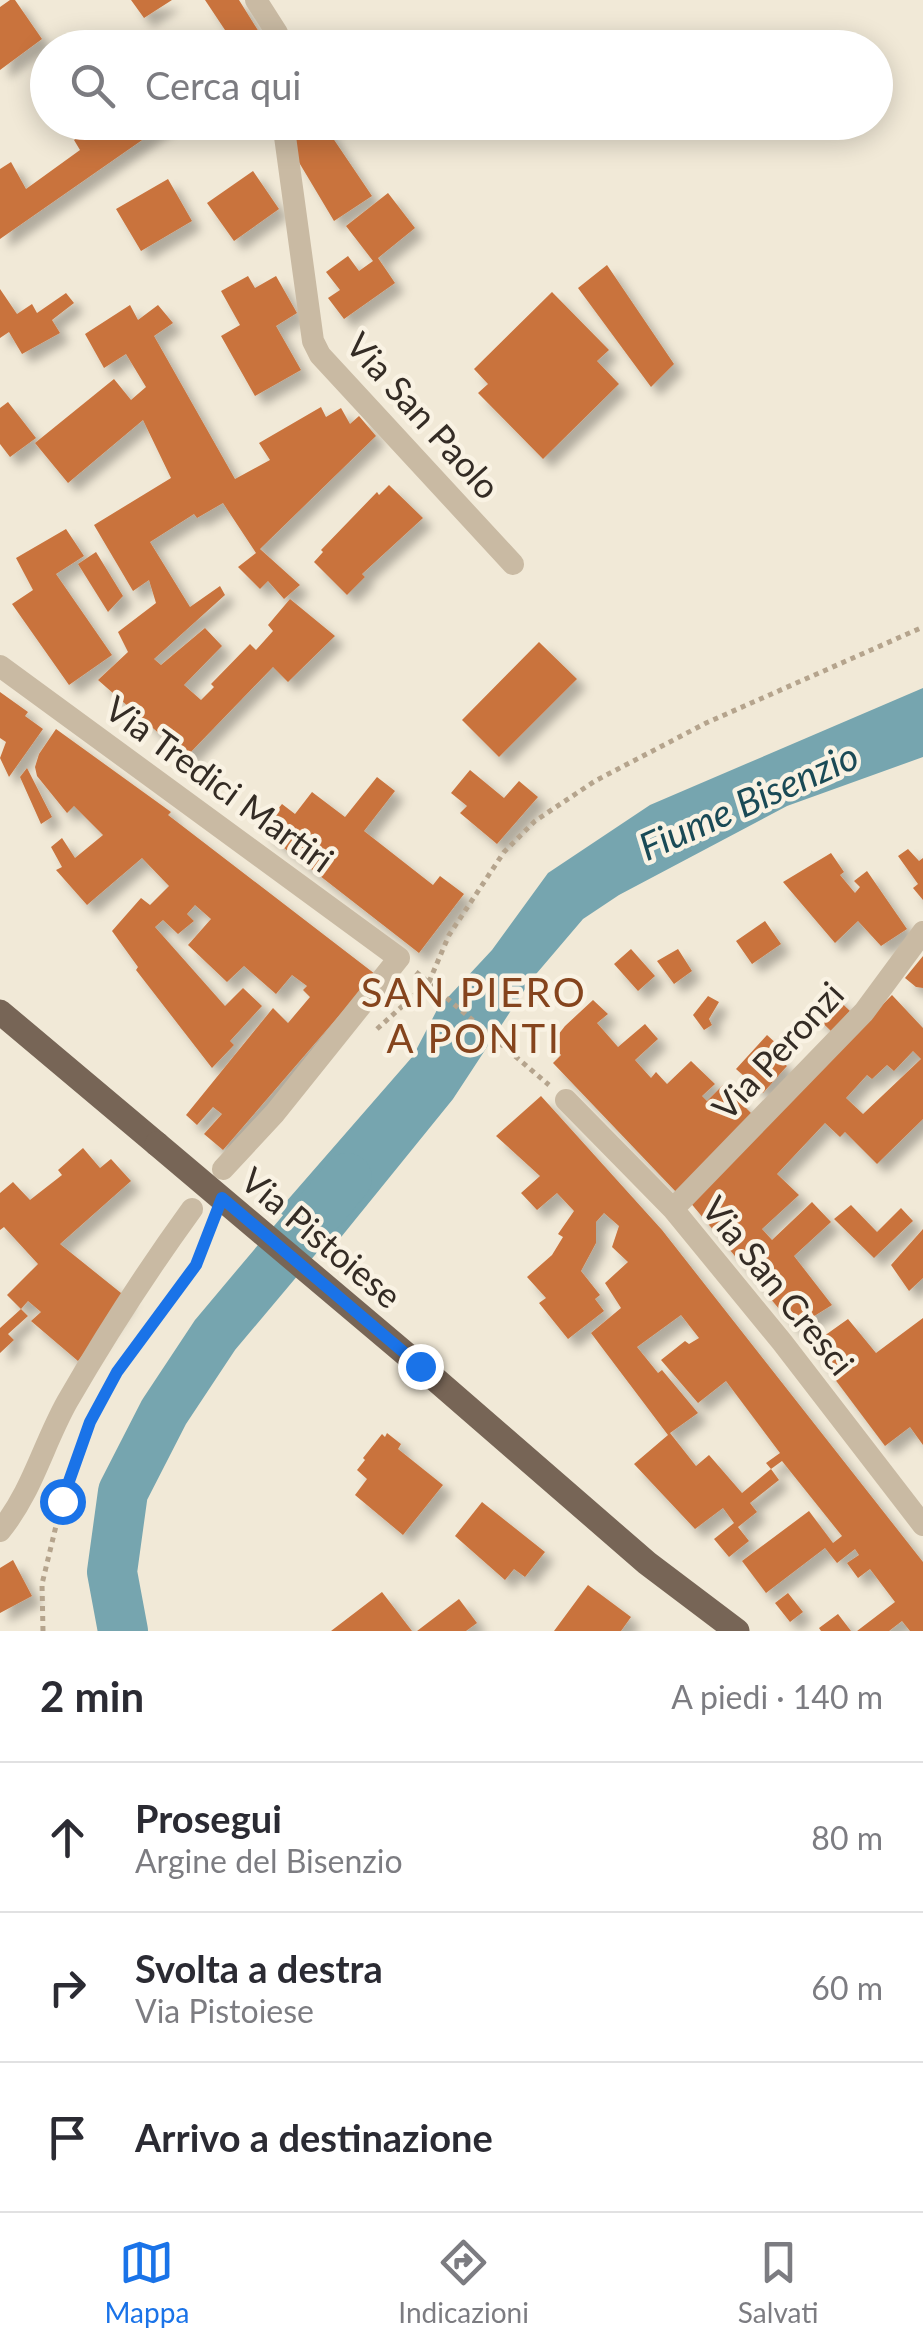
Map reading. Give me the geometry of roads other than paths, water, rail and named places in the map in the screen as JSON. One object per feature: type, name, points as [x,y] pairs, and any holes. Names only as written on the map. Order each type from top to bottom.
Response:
[{"type":"main road","name":"Via Pistoiese","points":[[0,1012],[647,1563],[737,1631]]},
{"type":"street","points":[[256,0],[275,30]]},
{"type":"street","name":"Via San Paolo","points":[[285,140],[313,341],[320,356],[513,564]]},
{"type":"street","name":"Via Tredici Martiri","points":[[0,666],[408,965],[223,1168]]},
{"type":"street","name":"Via Peronzi","points":[[673,1209],[864,1012],[923,932]]},
{"type":"street","name":"Via San Cresci","points":[[566,1100],[673,1209],[923,1525]]},
{"type":"street","points":[[0,1531],[30,1487],[65,1406],[153,1262],[192,1209]]},
{"type":"water","name":"Fiume Bisenzio","points":[[923,688],[923,757],[787,806],[619,895],[583,919],[531,980],[453,1099],[329,1252],[278,1211],[413,1056],[438,1008],[492,950],[548,873],[650,805]]},
{"type":"waterway","name":"Fiume Bisenzio","points":[[123,1631],[112,1572],[123,1492],[164,1412],[215,1335],[347,1178]]},
{"type":"district","name":"SAN PIERO A PONTI","points":[[474,1015]]}]
